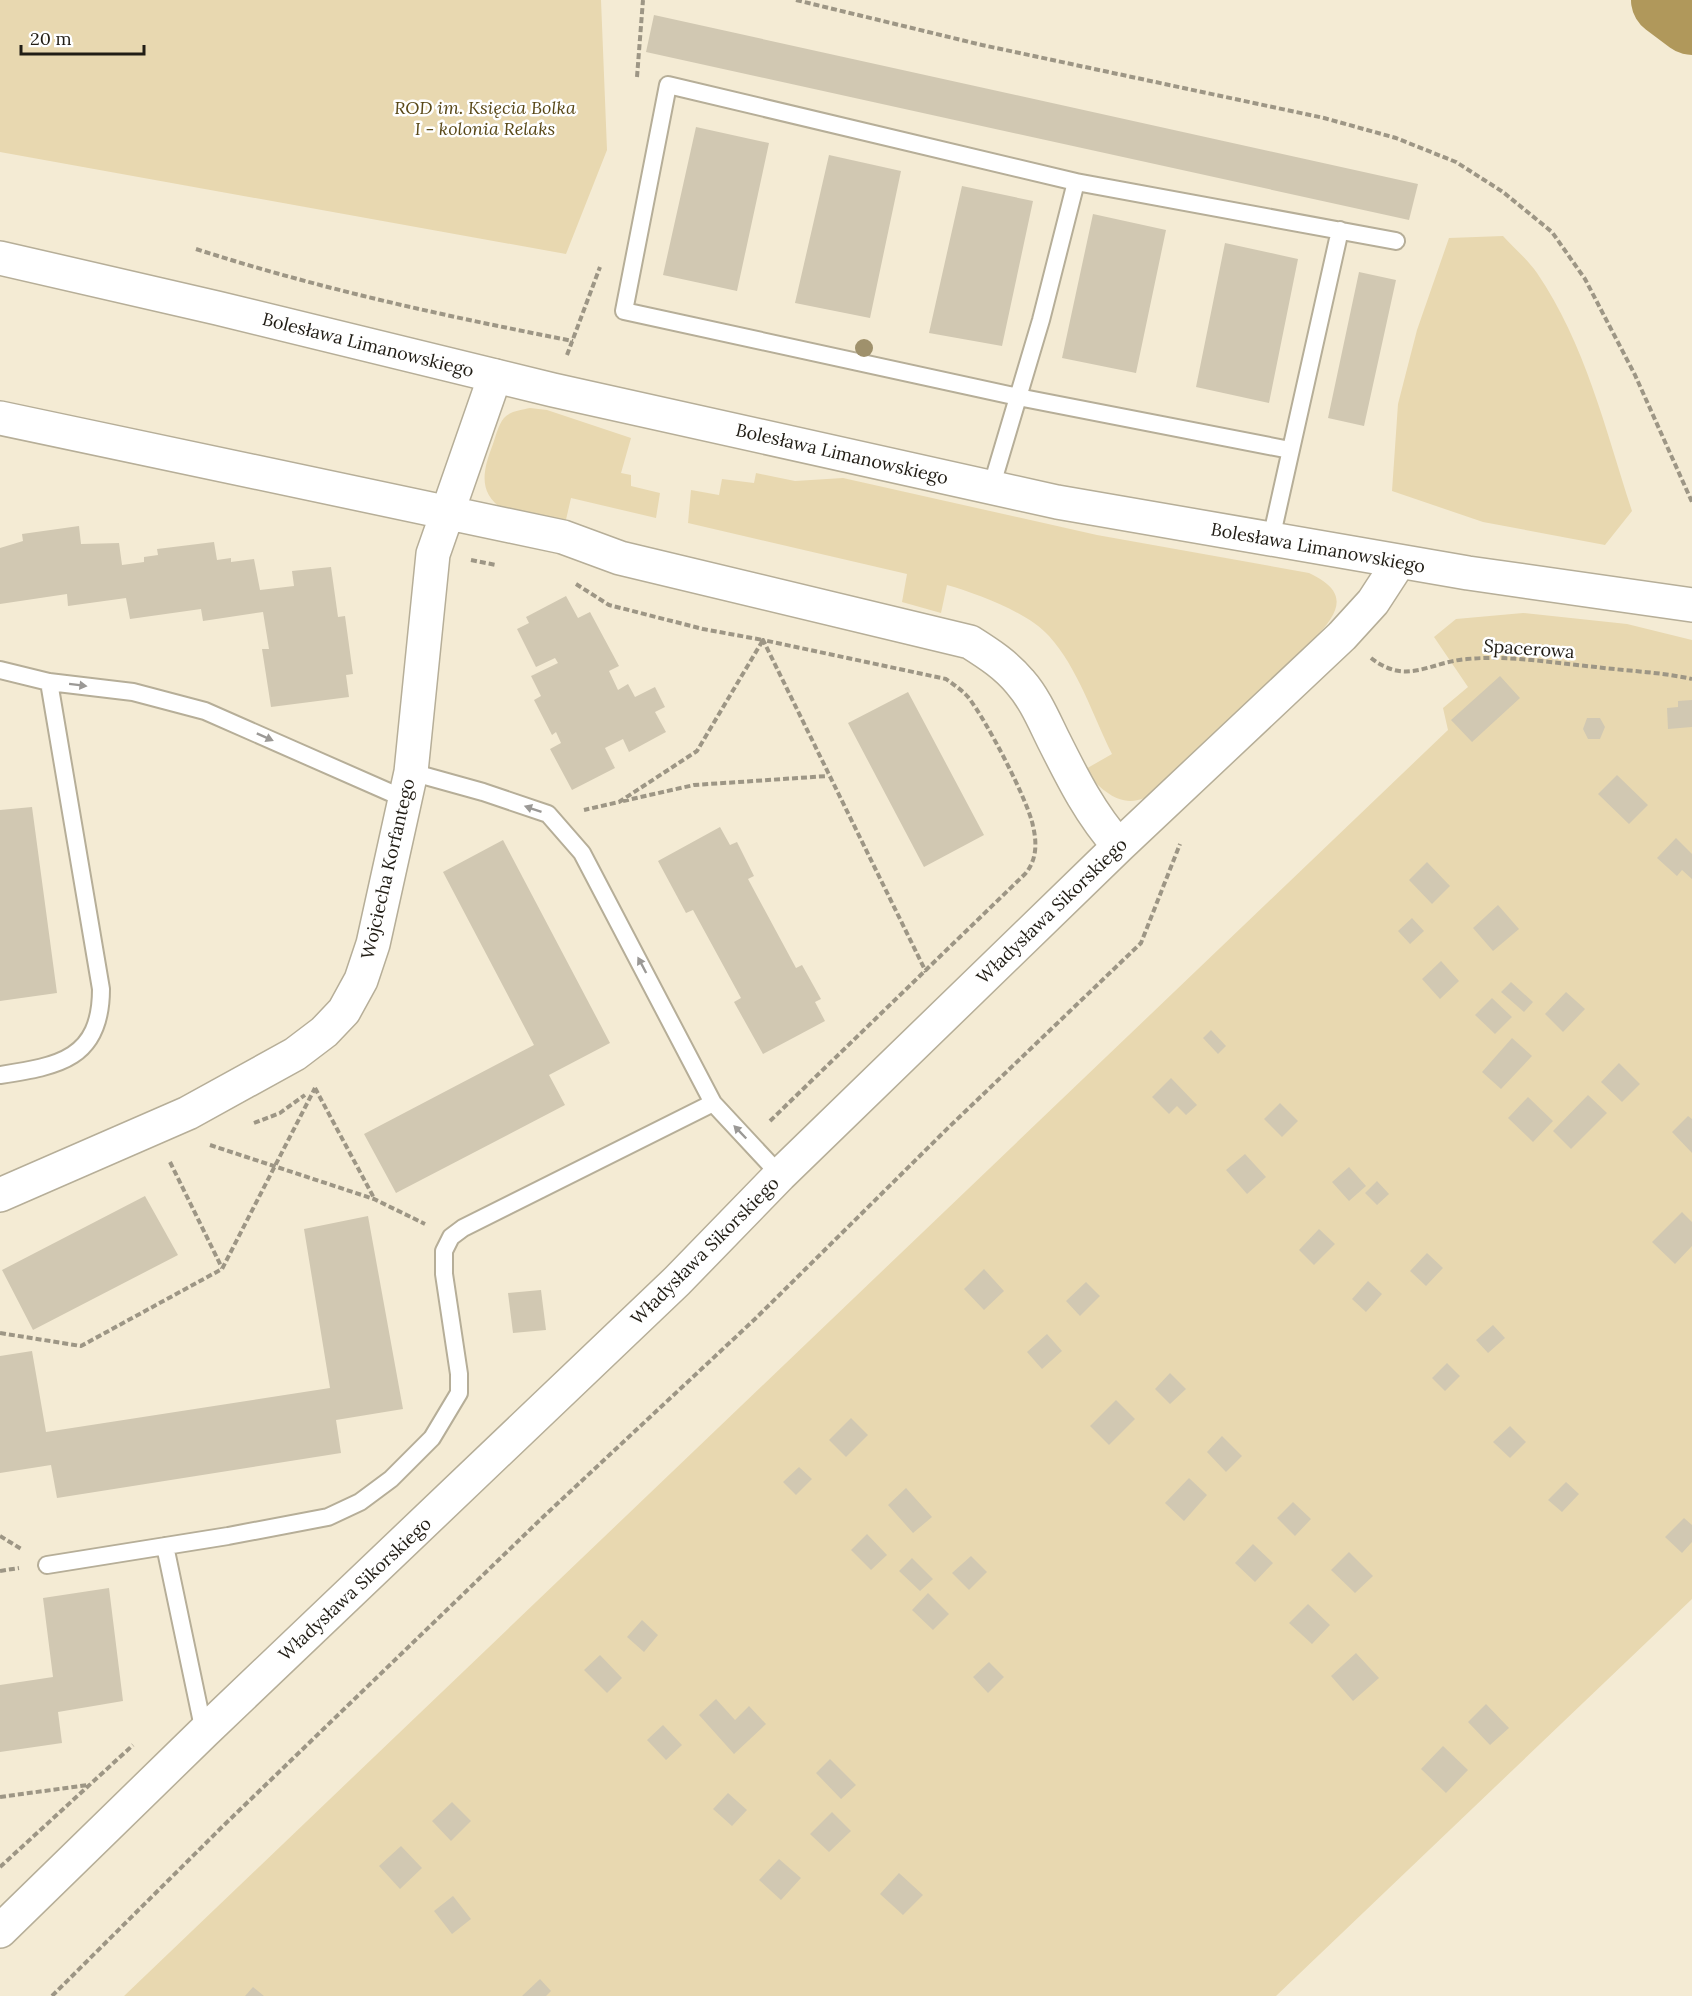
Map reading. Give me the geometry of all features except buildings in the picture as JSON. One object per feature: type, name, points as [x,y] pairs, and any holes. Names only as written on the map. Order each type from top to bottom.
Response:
[{"type":"street","name":"Bolesława Limanowskiego","points":[[0,258],[553,390],[1058,502],[1399,562],[1692,605]]},
{"type":"street","name":"Wojciecha Korfantego","points":[[0,1195],[188,1113],[295,1054],[324,1032],[344,1011],[361,980],[374,944],[408,786],[433,554],[495,376]]},
{"type":"street","points":[[0,418],[563,537],[620,558],[970,642],[998,660],[1021,682],[1081,794],[1101,826],[1119,846]]},
{"type":"street","name":"Władysława Sikorskiego","points":[[0,1931],[204,1732],[677,1281],[780,1175],[1119,846],[1341,636],[1373,603],[1399,562]]},
{"type":"lane","points":[[1290,450],[1018,397],[624,311],[668,86],[1077,182],[1396,241]]},
{"type":"lane","points":[[991,488],[1041,320],[1077,182]]},
{"type":"lane","points":[[1271,539],[1340,230]]},
{"type":"lane","points":[[0,670],[48,682],[133,692],[205,711],[408,786],[483,792],[548,813],[582,853],[713,1103],[780,1175]]},
{"type":"lane","points":[[0,1075],[42,1068],[65,1059],[83,1048],[93,1033],[101,1013],[101,989],[48,682]]},
{"type":"lane","points":[[47,1564],[328,1517],[360,1502],[391,1479],[432,1438],[459,1393],[459,1374],[444,1274],[444,1251],[451,1237],[463,1228],[713,1103]]},
{"type":"lane","points":[[165,1545],[204,1732]]},
{"type":"path","points":[[636,82],[643,0]]},
{"type":"path","points":[[796,0],[982,45],[1324,118],[1396,138],[1456,162],[1503,192],[1552,232],[1559,241],[1585,279],[1635,375],[1692,502]]},
{"type":"path","points":[[196,249],[278,276],[410,309],[573,341]]},
{"type":"path","points":[[553,390],[602,258]]},
{"type":"path","points":[[433,554],[504,566]]},
{"type":"path","points":[[572,582],[609,605],[703,629],[946,680],[968,697],[981,717],[1026,806],[1035,836],[1036,853],[1033,865],[926,972],[749,1141]]},
{"type":"path","name":"Spacerowa","points":[[1341,636],[1380,666],[1401,673],[1421,671],[1453,660],[1496,657],[1692,679]]},
{"type":"path","points":[[763,640],[926,972]]},
{"type":"path","points":[[619,802],[697,751],[763,640]]},
{"type":"path","points":[[548,813],[587,809],[694,785],[828,776]]},
{"type":"path","points":[[52,1996],[248,1802],[543,1517],[755,1319],[949,1127],[1142,943],[1178,846],[1186,838]]},
{"type":"path","points":[[251,1124],[280,1113],[315,1088]]},
{"type":"path","points":[[0,1333],[81,1346],[222,1269],[315,1088]]},
{"type":"path","points":[[315,1088],[374,1198]]},
{"type":"path","points":[[211,1139],[201,1143],[374,1198],[451,1237]]},
{"type":"path","points":[[166,1155],[222,1269]]},
{"type":"path","points":[[0,1867],[138,1740]]},
{"type":"path","points":[[0,1797],[89,1785]]},
{"type":"green space","name":"ROD im. Księcia Bolka I - kolonia Relaks","points":[[0,0],[601,0],[607,150],[566,254],[0,152]]},
{"type":"green space","points":[[1503,236],[1533,268],[1554,300],[1593,388],[1632,511],[1605,545],[1483,522],[1392,491],[1398,404],[1417,330],[1449,238]]},
{"type":"green space","points":[[530,408],[547,410],[631,438],[621,473],[631,475],[631,486],[660,493],[656,518],[571,498],[565,524],[504,510],[495,503],[486,489],[485,472],[497,431],[506,416]]},
{"type":"green space","points":[[756,473],[795,481],[843,478],[1097,535],[1309,573],[1331,588],[1337,603],[1330,620],[1314,639],[1157,791],[1136,801],[1126,801],[1108,793],[1084,770],[1112,754],[1068,663],[1049,636],[1028,619],[973,593],[947,585],[941,613],[902,602],[907,574],[688,523],[691,490],[719,495],[722,479],[754,483]]},
{"type":"green space","points":[[1523,613],[1627,624],[1692,640],[1692,1599],[1276,1996],[124,1996],[1448,730],[1443,708],[1468,687],[1434,637],[1456,619]]},
{"type":"waterway","points":[[1668,0],[1692,18]]}]
